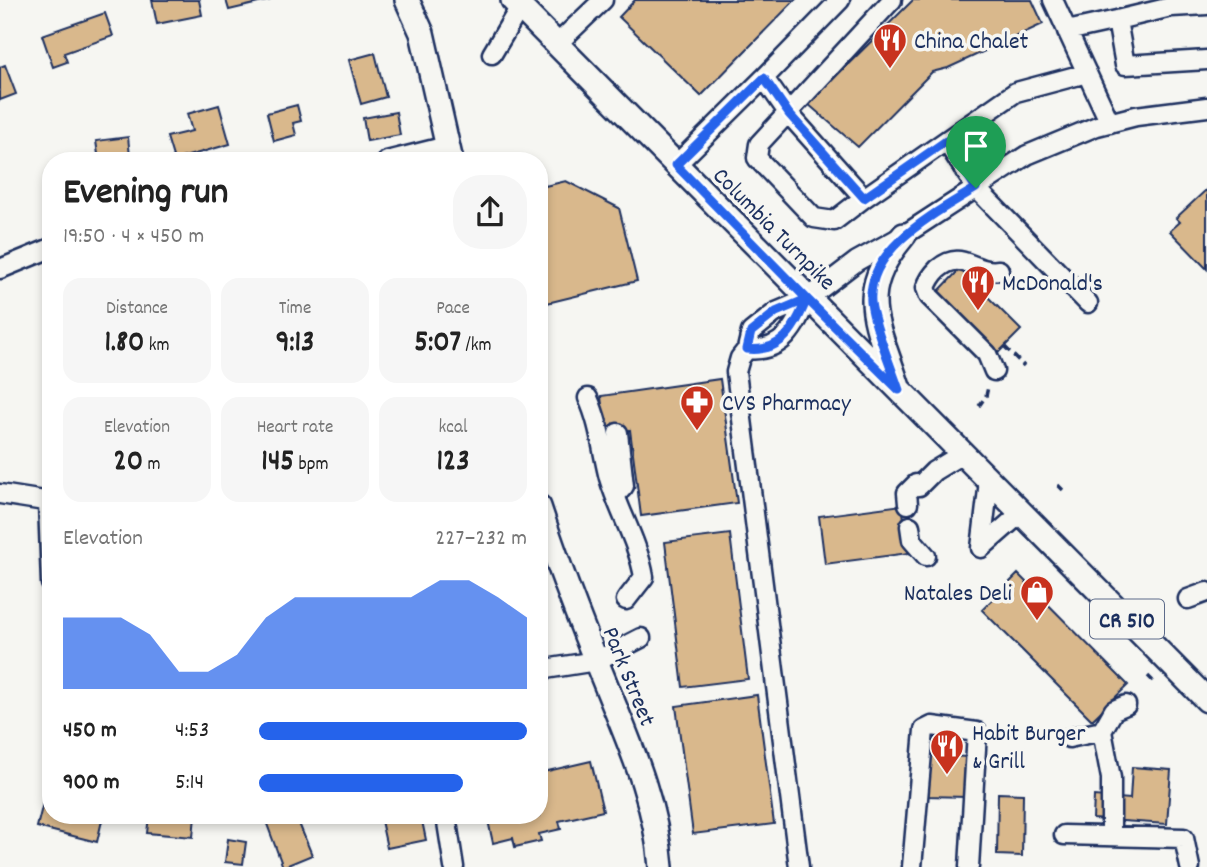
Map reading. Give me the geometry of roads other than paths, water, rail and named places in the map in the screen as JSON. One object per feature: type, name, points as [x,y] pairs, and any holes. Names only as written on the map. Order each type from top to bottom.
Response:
[{"type":"main road","points":[[412,4],[449,152]]},
{"type":"main road","name":"Columbia Turnpike","points":[[517,4],[1207,700]]},
{"type":"main road","points":[[899,390],[871,302],[874,283],[885,257],[904,235]]},
{"type":"main road","name":"Park Street","points":[[548,531],[643,778],[659,839],[661,867]]},
{"type":"street","points":[[557,44],[602,0]]},
{"type":"street","points":[[676,165],[840,0]]},
{"type":"street","points":[[892,0],[759,144],[757,158],[814,218],[834,221],[1016,92],[1087,73]]},
{"type":"street","points":[[1053,0],[1110,123]]},
{"type":"street","points":[[492,54],[517,4]]},
{"type":"street","points":[[1067,31],[1170,4],[1207,5]]},
{"type":"street","points":[[1116,20],[1125,65],[1207,60]]},
{"type":"street","points":[[764,78],[789,114],[864,198]]},
{"type":"street","points":[[799,867],[736,372],[740,358],[747,349],[751,332],[776,312],[807,299],[857,261],[904,235],[1027,155],[1063,138],[1110,123],[1207,107]]},
{"type":"street","points":[[946,141],[976,188],[1088,303]]},
{"type":"street","points":[[0,269],[42,252]]},
{"type":"street","points":[[991,379],[987,354],[929,296],[926,288],[932,275],[949,260],[960,260],[986,272],[999,270]]},
{"type":"street","points":[[747,349],[761,351],[776,345],[792,333],[807,299]]},
{"type":"street","points":[[588,398],[596,415],[616,495],[640,556],[644,577],[626,600]]},
{"type":"street","points":[[616,495],[624,486],[618,433]]},
{"type":"street","points":[[908,504],[907,494],[934,471],[961,454]]},
{"type":"street","points":[[989,481],[981,548],[1021,513]]},
{"type":"street","points":[[0,494],[42,501]]},
{"type":"street","points":[[910,526],[912,540],[926,556]]},
{"type":"street","points":[[1188,599],[1207,592]]},
{"type":"street","points":[[548,669],[596,661],[641,638]]},
{"type":"street","points":[[1111,836],[1111,778],[1102,731],[1114,710],[1126,705]]},
{"type":"street","points":[[912,867],[924,730],[932,726],[977,732],[969,867]]},
{"type":"street","points":[[1069,738],[1102,731]]},
{"type":"street","points":[[447,824],[454,867]]},
{"type":"street","points":[[1065,835],[1184,838],[1190,867]]},
{"type":"place","name":"China Chalet","points":[[890,70]]},
{"type":"place","name":"McDonald's","points":[[978,312]]},
{"type":"place","name":"CVS Pharmacy","points":[[697,432]]},
{"type":"place","name":"Natales Deli","points":[[1037,622]]},
{"type":"place","name":"Habit Burger & Grill","points":[[947,776]]}]
